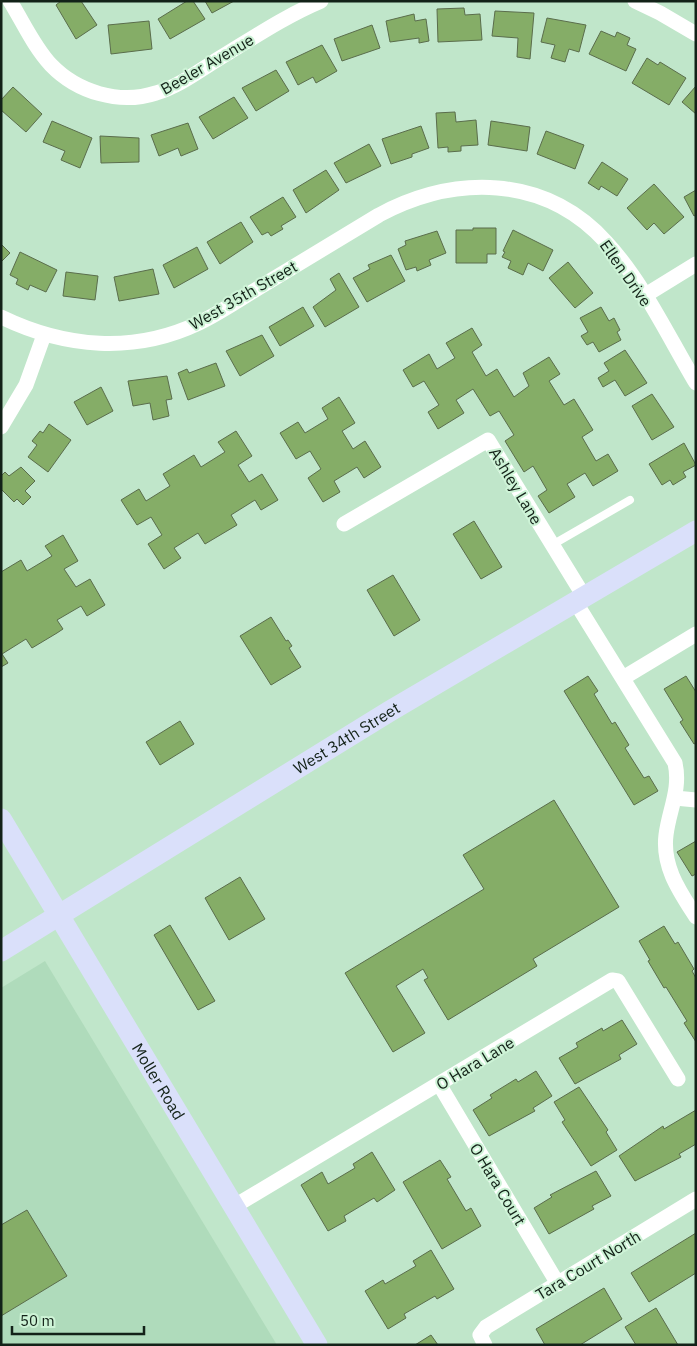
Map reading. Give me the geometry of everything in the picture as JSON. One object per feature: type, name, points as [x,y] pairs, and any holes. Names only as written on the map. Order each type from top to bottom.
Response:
[{"type":"street","name":"Beeler Avenue","points":[[10,1],[47,60],[66,78],[87,89],[118,97],[155,94],[182,82],[275,24],[321,1]]},
{"type":"street","points":[[635,1],[660,12],[696,34]]},
{"type":"street","name":"West 35th Street","points":[[1,317],[44,335],[93,344],[134,342],[166,335],[204,320],[378,215],[408,200],[433,192],[471,186],[528,194]]},
{"type":"street","name":"Ellen Drive","points":[[528,194],[566,211],[600,236],[626,268],[696,383]]},
{"type":"street","points":[[644,296],[696,264]]},
{"type":"street","points":[[1,427],[26,385],[44,335]]},
{"type":"street","name":"Ashley Lane","points":[[344,524],[488,440],[552,545],[580,601],[623,678],[672,758],[677,775],[675,798],[666,833],[666,859],[672,878],[696,918]]},
{"type":"street","name":"West 34th Street","points":[[1,951],[390,711],[580,601],[696,531]]},
{"type":"street","points":[[623,678],[696,634]]},
{"type":"street","points":[[675,798],[696,800]]},
{"type":"street","name":"Moller Road","points":[[1,819],[317,1345]]},
{"type":"street","name":"O Hara Lane","points":[[233,1207],[616,980],[678,1079]]},
{"type":"street","name":"O Hara Court","points":[[439,1084],[558,1284]]},
{"type":"street","name":"Tara Court North","points":[[483,1338],[558,1284],[696,1199]]},
{"type":"lane","points":[[552,545],[630,500]]},
{"type":"shaded area","points":[[45,961],[277,1345],[1,1345],[1,988]]},
{"type":"building","points":[[61,1],[81,1],[97,25],[76,39],[56,5]]},
{"type":"building","points":[[187,1],[193,1],[205,19],[170,39],[158,19]]},
{"type":"building","points":[[205,1],[234,1],[212,13]]},
{"type":"building","points":[[464,8],[465,15],[480,14],[482,40],[438,42],[437,9]]},
{"type":"building","points":[[495,11],[534,13],[530,59],[517,57],[518,38],[492,36]]},
{"type":"building","points":[[414,14],[415,21],[426,19],[429,41],[419,43],[419,38],[390,42],[386,21]]},
{"type":"building","points":[[547,18],[586,25],[579,52],[569,49],[565,62],[551,58],[555,45],[541,42]]},
{"type":"building","points":[[149,21],[152,49],[111,54],[108,25]]},
{"type":"building","points":[[372,25],[380,48],[342,61],[334,39]]},
{"type":"building","points":[[601,31],[615,37],[617,32],[630,38],[627,45],[636,49],[626,71],[589,54]]},
{"type":"building","points":[[322,45],[337,71],[316,83],[313,77],[298,85],[286,62]]},
{"type":"building","points":[[647,58],[658,65],[660,62],[686,78],[669,105],[632,83]]},
{"type":"building","points":[[276,70],[289,91],[256,111],[242,88]]},
{"type":"building","points":[[696,86],[696,114],[682,102]]},
{"type":"building","points":[[13,87],[42,114],[26,132],[1,110],[1,100]]},
{"type":"building","points":[[234,97],[248,118],[213,139],[199,117]]},
{"type":"building","points":[[455,112],[456,122],[476,120],[478,145],[461,146],[461,151],[448,152],[448,147],[438,148],[436,113]]},
{"type":"building","points":[[52,121],[92,138],[80,168],[61,160],[65,151],[43,142]]},
{"type":"building","points":[[491,121],[530,127],[527,151],[488,145]]},
{"type":"building","points":[[188,123],[198,149],[181,156],[178,148],[159,156],[151,135]]},
{"type":"building","points":[[421,126],[429,148],[412,154],[412,157],[391,164],[382,139]]},
{"type":"building","points":[[546,131],[584,145],[575,169],[537,154]]},
{"type":"building","points":[[100,136],[139,138],[139,162],[101,163]]},
{"type":"building","points":[[369,144],[381,166],[346,183],[334,163]]},
{"type":"building","points":[[602,162],[628,179],[617,196],[601,186],[599,190],[588,183]]},
{"type":"building","points":[[326,170],[339,190],[306,213],[293,190]]},
{"type":"building","points":[[654,184],[684,217],[664,234],[654,223],[647,230],[627,208]]},
{"type":"building","points":[[696,190],[696,215],[694,216],[684,197]]},
{"type":"building","points":[[283,197],[296,217],[281,226],[283,229],[271,236],[268,232],[262,235],[250,217]]},
{"type":"building","points":[[241,222],[253,242],[220,264],[207,242]]},
{"type":"building","points":[[473,228],[496,228],[496,254],[487,254],[487,263],[456,263],[456,230],[473,230]]},
{"type":"building","points":[[513,230],[553,250],[543,271],[528,263],[523,275],[508,268],[511,261],[502,257]]},
{"type":"building","points":[[437,231],[446,253],[429,260],[431,265],[417,271],[416,267],[406,270],[398,249],[406,245],[405,241]]},
{"type":"building","points":[[1,244],[10,253],[1,262]]},
{"type":"building","points":[[197,247],[208,269],[174,288],[163,265]]},
{"type":"building","points":[[20,252],[57,270],[46,292],[30,285],[28,290],[16,284],[18,279],[10,275]]},
{"type":"building","points":[[391,255],[405,281],[367,302],[353,278],[370,269],[368,265]]},
{"type":"building","points":[[568,262],[593,293],[575,308],[549,278]]},
{"type":"building","points":[[153,269],[159,294],[119,301],[114,277]]},
{"type":"building","points":[[66,272],[98,276],[95,300],[63,296]]},
{"type":"building","points":[[339,273],[359,307],[325,327],[313,307],[336,290],[330,279]]},
{"type":"building","points":[[303,307],[314,326],[280,346],[269,327]]},
{"type":"building","points":[[601,307],[609,321],[614,318],[620,330],[617,332],[621,340],[599,352],[593,342],[587,345],[581,336],[588,332],[580,318]]},
{"type":"building","points":[[472,328],[482,345],[472,352],[486,376],[497,369],[514,397],[529,386],[523,373],[549,357],[560,374],[549,381],[564,405],[574,399],[593,430],[582,437],[596,461],[608,454],[618,471],[593,486],[585,473],[567,484],[575,497],[549,513],[538,496],[547,490],[533,466],[524,472],[505,441],[514,435],[499,411],[490,416],[473,389],[456,400],[464,413],[438,429],[428,412],[439,405],[424,381],[413,387],[403,370],[429,354],[437,369],[455,358],[446,343]]},
{"type":"building","points":[[262,335],[274,356],[240,376],[226,351]]},
{"type":"building","points":[[625,350],[647,383],[625,396],[615,380],[603,387],[598,378],[609,371],[604,363]]},
{"type":"building","points":[[216,363],[225,386],[188,400],[178,373],[187,369],[189,373]]},
{"type":"building","points":[[167,376],[172,399],[166,400],[169,416],[153,420],[150,403],[133,406],[128,381]]},
{"type":"building","points":[[101,387],[113,411],[87,425],[74,402]]},
{"type":"building","points":[[652,394],[674,427],[652,440],[632,406]]},
{"type":"building","points":[[339,397],[355,423],[342,431],[353,449],[365,441],[381,467],[364,478],[357,467],[334,481],[340,492],[323,502],[308,478],[321,469],[310,451],[296,459],[280,433],[298,422],[305,433],[328,419],[322,408]]},
{"type":"building","points":[[49,424],[71,440],[48,472],[28,457],[37,445],[32,441],[40,431],[43,433]]},
{"type":"building","points":[[236,431],[252,456],[238,465],[249,482],[262,474],[278,500],[261,510],[255,500],[231,515],[237,525],[205,544],[198,533],[174,548],[181,558],[164,569],[148,544],[162,535],[151,517],[137,525],[121,500],[139,489],[146,501],[170,486],[163,474],[194,455],[201,467],[225,452],[218,442]]},
{"type":"building","points":[[684,443],[696,465],[683,472],[686,477],[673,485],[670,480],[662,485],[649,464]]},
{"type":"building","points":[[21,467],[35,481],[25,491],[31,497],[23,505],[17,499],[14,502],[1,489],[1,476],[5,472],[9,476]]},
{"type":"building","points":[[474,521],[502,567],[481,579],[453,534]]},
{"type":"building","points":[[63,535],[78,561],[64,569],[76,587],[90,579],[105,605],[87,616],[81,606],[57,620],[63,629],[32,648],[26,639],[2,654],[8,663],[1,667],[1,572],[21,560],[27,571],[52,556],[45,546]]},
{"type":"building","points":[[393,575],[420,620],[394,636],[367,590]]},
{"type":"building","points":[[271,617],[286,641],[288,640],[292,646],[289,648],[301,667],[271,685],[240,636]]},
{"type":"building","points":[[588,676],[598,691],[594,694],[612,724],[615,722],[629,745],[625,748],[644,778],[649,776],[658,791],[634,805],[564,691]]},
{"type":"building","points":[[686,676],[696,692],[696,743],[694,744],[680,722],[683,720],[664,689]]},
{"type":"building","points":[[180,721],[194,744],[160,765],[146,742]]},
{"type":"building","points":[[554,800],[619,907],[533,959],[537,966],[448,1020],[424,980],[428,978],[423,969],[396,986],[425,1033],[393,1052],[345,973],[484,889],[463,855]]},
{"type":"building","points":[[696,841],[696,874],[692,876],[677,852]]},
{"type":"building","points":[[240,877],[265,919],[229,940],[205,898]]},
{"type":"building","points":[[170,925],[215,1001],[198,1010],[154,935]]},
{"type":"building","points":[[664,926],[675,944],[678,942],[694,969],[692,971],[696,978],[696,1042],[684,1023],[687,1021],[666,987],[664,988],[639,941]]},
{"type":"building","points":[[622,1020],[637,1044],[619,1055],[621,1059],[575,1084],[559,1058],[578,1047],[576,1043],[602,1028],[603,1031]]},
{"type":"building","points":[[536,1071],[552,1096],[533,1108],[535,1111],[489,1136],[473,1110],[492,1098],[490,1095],[516,1079],[518,1082]]},
{"type":"building","points":[[579,1087],[608,1130],[606,1132],[617,1150],[591,1166],[562,1122],[565,1120],[554,1102]]},
{"type":"building","points":[[696,1110],[696,1144],[679,1154],[681,1157],[635,1181],[619,1156],[663,1126],[664,1129]]},
{"type":"building","points":[[372,1152],[395,1190],[377,1202],[374,1198],[344,1216],[346,1221],[328,1231],[301,1185],[322,1172],[328,1184],[355,1168],[353,1164]]},
{"type":"building","points":[[440,1160],[451,1177],[447,1179],[466,1211],[471,1208],[481,1226],[442,1249],[403,1182]]},
{"type":"building","points":[[596,1171],[611,1196],[592,1206],[594,1209],[549,1234],[534,1208],[552,1197],[550,1195]]},
{"type":"building","points":[[27,1210],[67,1276],[1,1316],[1,1225]]},
{"type":"building","points":[[696,1233],[696,1273],[649,1302],[631,1273]]},
{"type":"building","points":[[431,1250],[454,1289],[437,1299],[435,1296],[404,1314],[406,1318],[388,1329],[365,1291],[383,1280],[385,1284],[416,1266],[413,1261]]},
{"type":"building","points":[[604,1288],[622,1319],[580,1345],[545,1345],[536,1329]]},
{"type":"building","points":[[656,1308],[678,1345],[636,1345],[625,1327]]},
{"type":"building","points":[[431,1335],[438,1345],[415,1345]]}]
